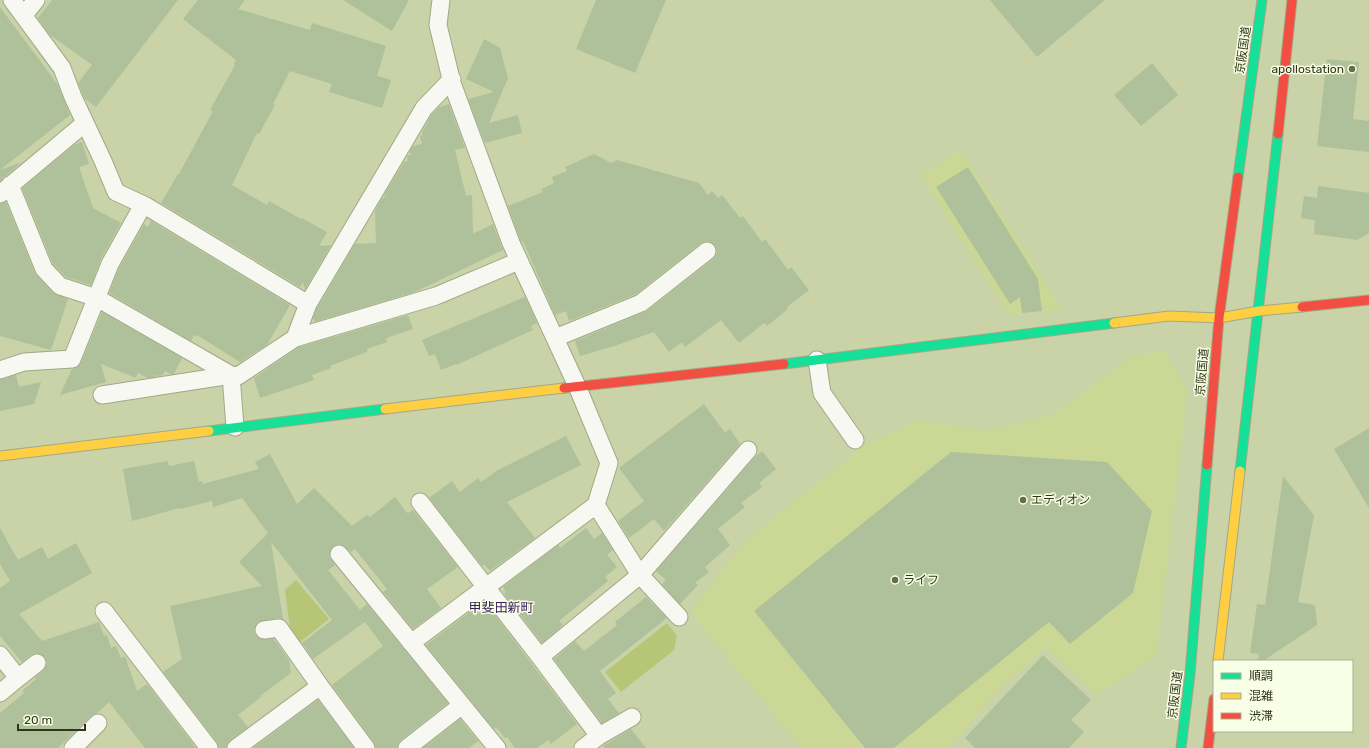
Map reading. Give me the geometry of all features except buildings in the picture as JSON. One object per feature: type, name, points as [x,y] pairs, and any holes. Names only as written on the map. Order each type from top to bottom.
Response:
[{"type":"main road","name":"京阪国道","points":[[1181,748],[1190,674],[1219,318],[1262,0]]},
{"type":"main road","points":[[1218,660],[1259,311],[1292,0]]},
{"type":"main road","points":[[0,456],[577,386],[817,360],[1169,316],[1219,318],[1259,311],[1369,300]]},
{"type":"main road","points":[[1208,748],[1213,707]]},
{"type":"street","points":[[12,0],[62,68],[84,124],[103,161],[116,192],[143,205],[308,304]]},
{"type":"street","points":[[24,15],[36,0]]},
{"type":"street","points":[[411,644],[596,505],[609,463],[577,386],[510,243],[452,79],[438,25],[441,0]]},
{"type":"street","points":[[295,338],[308,304],[424,108],[452,79]]},
{"type":"street","points":[[84,124],[5,189],[44,269],[60,286],[97,298],[231,375]]},
{"type":"street","points":[[0,370],[24,362],[72,359],[110,264],[143,205]]},
{"type":"street","points":[[555,338],[641,303],[707,251]]},
{"type":"street","points":[[102,395],[231,375],[238,376],[295,338],[436,296],[519,261]]},
{"type":"street","points":[[817,360],[822,393],[855,440]]},
{"type":"street","points":[[231,375],[235,427]]},
{"type":"street","points":[[540,657],[640,574],[748,450]]},
{"type":"street","points":[[420,502],[540,657],[590,744],[632,717]]},
{"type":"street","points":[[596,505],[640,574],[679,617]]},
{"type":"street","points":[[339,554],[497,748]]},
{"type":"street","points":[[104,611],[209,748]]},
{"type":"street","points":[[264,630],[279,628],[366,748]]},
{"type":"street","points":[[0,655],[18,678]]},
{"type":"street","points":[[0,694],[37,663]]},
{"type":"street","points":[[236,748],[320,686]]},
{"type":"street","points":[[406,748],[462,705]]},
{"type":"street","points":[[73,748],[98,723]]},
{"type":"shaded area","points":[[961,150],[1062,309],[1009,316],[921,175]]},
{"type":"shaded area","points":[[1164,351],[1188,391],[1156,656],[1096,695],[1046,647],[996,692],[949,748],[801,748],[691,613],[741,544],[865,445],[918,420],[987,431],[1050,416],[1132,356]]},
{"type":"shaded area","points":[[296,580],[329,619],[300,642],[290,629],[285,590]]},
{"type":"shaded area","points":[[667,623],[677,636],[674,650],[621,692],[605,672]]},
{"type":"traffic: fast","points":[[1238,177],[1262,0]]},
{"type":"traffic: fast","points":[[1240,471],[1278,134]]},
{"type":"traffic: fast","points":[[784,364],[1114,323]]},
{"type":"traffic: fast","points":[[209,431],[385,409]]},
{"type":"traffic: fast","points":[[1181,748],[1190,674],[1207,465]]},
{"type":"traffic: slow","points":[[1114,323],[1169,316],[1219,318],[1259,311],[1302,307]]},
{"type":"traffic: slow","points":[[385,409],[564,388]]},
{"type":"traffic: slow","points":[[0,456],[209,431]]},
{"type":"traffic: slow","points":[[1218,660],[1240,471]]},
{"type":"traffic: jam","points":[[1278,134],[1292,0]]},
{"type":"traffic: jam","points":[[1207,465],[1219,318],[1238,177]]},
{"type":"traffic: jam","points":[[1302,307],[1369,300]]},
{"type":"traffic: jam","points":[[564,388],[784,364]]},
{"type":"traffic: jam","points":[[1208,748],[1213,707]]},
{"type":"place","name":"apollostation","points":[[1352,69]]},
{"type":"place","name":"エディオン","points":[[1023,500]]},
{"type":"place","name":"ライフ","points":[[895,580]]},
{"type":"district","name":"甲斐田新町","points":[[501,607]]}]
